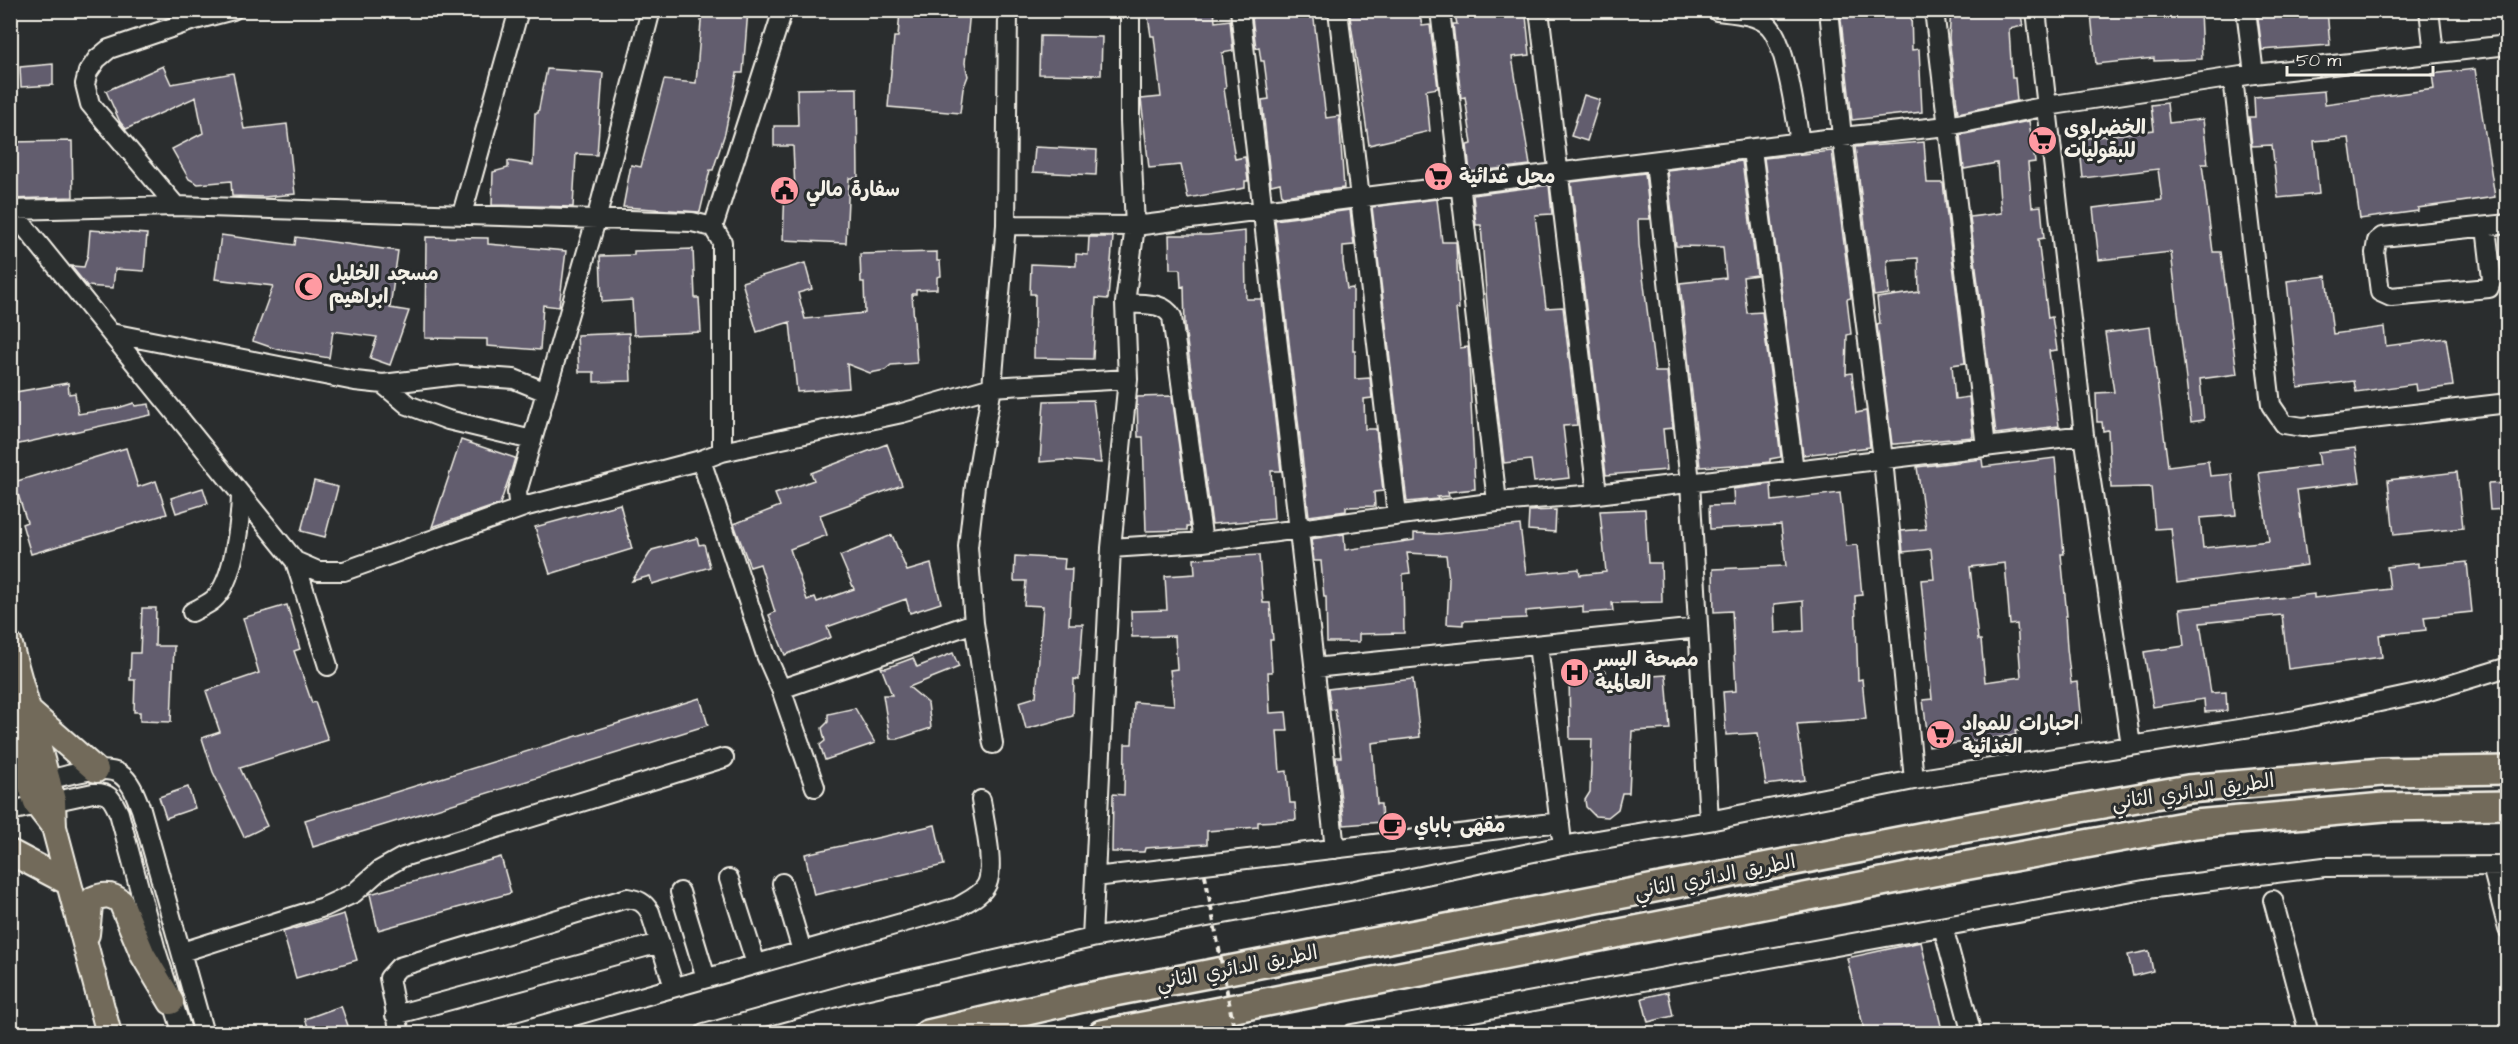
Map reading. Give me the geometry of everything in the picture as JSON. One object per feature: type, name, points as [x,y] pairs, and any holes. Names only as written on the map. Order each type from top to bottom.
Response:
[{"type":"highway","name":"الطريق الدائري الثاني","points":[[928,1034],[1083,998],[1956,830],[2188,789],[2382,772],[2508,770]]},
{"type":"highway","name":"الطريق الدائري الثاني","points":[[1102,1034],[1858,886],[2194,824],[2384,807],[2508,805]]},
{"type":"highway","points":[[1208,1034],[1224,1034]]},
{"type":"main road","points":[[10,645],[20,716],[36,793],[54,827],[109,1034]]},
{"type":"main road","points":[[20,716],[96,770]]},
{"type":"main road","points":[[10,852],[67,882]]},
{"type":"main road","points":[[86,942],[90,905],[93,899],[107,895],[116,898],[121,902],[143,955],[171,1002]]},
{"type":"street","points":[[176,206],[90,104],[84,84],[88,72],[97,59],[109,49],[190,21],[233,10]]},
{"type":"street","points":[[462,214],[519,10]]},
{"type":"street","points":[[527,506],[518,502],[518,492],[596,220],[651,10]]},
{"type":"street","points":[[713,227],[783,10]]},
{"type":"street","points":[[993,744],[974,623],[968,547],[975,486],[992,387],[1006,225],[1008,10]]},
{"type":"street","points":[[1092,938],[1111,548],[1128,379],[1125,303],[1136,226],[1130,121],[1130,10]]},
{"type":"street","points":[[1240,10],[1335,849]]},
{"type":"street","points":[[1338,10],[1398,515]]},
{"type":"street","points":[[1440,10],[1497,502]]},
{"type":"street","points":[[1539,10],[1597,494]]},
{"type":"street","points":[[1829,10],[1842,137],[1883,459],[1914,780]]},
{"type":"street","points":[[1934,10],[1986,447]]},
{"type":"street","points":[[2036,10],[2084,435],[2131,745]]},
{"type":"street","points":[[2246,10],[2254,74]]},
{"type":"street","points":[[2428,10],[2434,53]]},
{"type":"street","points":[[1716,11],[1745,15],[1769,26],[1777,40],[1784,64],[1800,142]]},
{"type":"street","points":[[1006,225],[1136,226],[1752,150],[1800,142],[1948,126],[2047,106],[2254,74],[2508,45]]},
{"type":"street","points":[[2233,78],[2271,405],[2284,424],[2303,427],[2508,403]]},
{"type":"street","points":[[1752,150],[1794,470]]},
{"type":"street","points":[[1655,162],[1690,482],[1709,821]]},
{"type":"street","points":[[11,210],[176,206],[692,222],[713,227],[722,242],[722,452]]},
{"type":"street","points":[[11,210],[295,561],[328,666]]},
{"type":"street","points":[[2486,227],[2492,279],[2489,288],[2391,297],[2380,292],[2375,253],[2377,241],[2382,237],[2508,224]]},
{"type":"street","points":[[1125,303],[1160,306],[1167,309],[1172,317],[1203,542]]},
{"type":"street","points":[[111,333],[355,381],[383,384],[458,375],[514,379],[546,392]]},
{"type":"street","points":[[295,561],[318,571],[344,571],[527,506],[701,460],[722,452],[902,412],[992,387],[1128,379]]},
{"type":"street","points":[[383,384],[408,405],[448,420],[532,441]]},
{"type":"street","points":[[1111,548],[1203,542],[1497,502],[1597,494],[2084,435]]},
{"type":"street","points":[[701,460],[766,655],[781,688],[815,787]]},
{"type":"street","points":[[192,612],[214,600],[220,591],[238,540],[241,497]]},
{"type":"street","points":[[781,688],[974,623]]},
{"type":"street","points":[[1314,668],[1698,628]]},
{"type":"street","points":[[1538,645],[1562,846]]},
{"type":"street","points":[[704,1034],[851,993],[1092,938],[1355,890],[1562,846],[1709,821],[1914,780],[2296,720],[2426,692],[2508,667]]},
{"type":"street","points":[[182,952],[324,907],[354,893],[380,870],[403,857],[724,758]]},
{"type":"street","points":[[10,811],[36,793],[96,770],[119,774],[131,786],[141,809],[204,1034]]},
{"type":"street","points":[[36,793],[102,792],[112,797],[119,813],[171,1002],[183,1034]]},
{"type":"street","points":[[510,1034],[958,907],[977,895],[987,884],[990,869],[981,800]]},
{"type":"street","points":[[1095,877],[1560,822]]},
{"type":"street","points":[[1352,1034],[2155,888],[2324,867],[2500,866],[2508,928]]},
{"type":"street","points":[[729,879],[756,964]]},
{"type":"street","points":[[782,883],[802,951]]},
{"type":"street","points":[[680,892],[706,978]]},
{"type":"street","points":[[400,1034],[389,978],[399,967],[627,898],[645,904],[674,987]]},
{"type":"street","points":[[2273,900],[2309,1034]]},
{"type":"street","points":[[1943,927],[1972,1034]]},
{"type":"street","points":[[395,1015],[660,943]]},
{"type":"path","points":[[1205,875],[1235,1034]]},
{"type":"building","points":[[702,10],[748,10],[743,73],[737,73],[725,133],[713,170],[710,170],[700,212],[623,207],[631,165],[641,167],[664,80],[696,83]]},
{"type":"building","points":[[900,10],[970,10],[965,63],[968,76],[963,89],[960,113],[888,107],[894,37],[898,37]]},
{"type":"building","points":[[1147,10],[1214,10],[1215,22],[1230,20],[1233,51],[1222,53],[1226,88],[1224,89],[1235,159],[1245,157],[1248,181],[1245,181],[1245,188],[1188,198],[1181,165],[1149,168],[1141,99],[1161,97],[1154,36],[1151,36]]},
{"type":"building","points":[[1251,10],[1272,10],[1273,16],[1313,11],[1326,118],[1339,116],[1344,188],[1282,196],[1280,183],[1271,185],[1262,100],[1269,99],[1264,61],[1261,61],[1259,47],[1256,48]]},
{"type":"building","points":[[1349,10],[1419,10],[1422,26],[1430,25],[1438,88],[1426,90],[1430,131],[1369,145]]},
{"type":"building","points":[[1454,10],[1519,10],[1520,17],[1526,16],[1530,55],[1512,57],[1530,165],[1470,172],[1467,145],[1472,144],[1465,97],[1461,98],[1453,24],[1457,24]]},
{"type":"building","points":[[1951,10],[2020,10],[2023,26],[2009,29],[2012,78],[2015,78],[2017,101],[1958,113],[1949,38]]},
{"type":"building","points":[[2125,10],[2200,10],[2202,59],[2154,61],[2154,58],[2096,64],[2091,14]]},
{"type":"building","points":[[2257,10],[2327,10],[2330,45],[2262,50]]},
{"type":"building","points":[[1840,11],[1911,11],[1912,50],[1919,49],[1922,112],[1852,120]]},
{"type":"building","points":[[1040,36],[1102,37],[1101,75],[1039,74]]},
{"type":"building","points":[[53,64],[53,85],[21,87],[20,67]]},
{"type":"building","points":[[163,66],[171,84],[233,73],[244,129],[287,124],[295,194],[264,197],[232,196],[231,181],[198,184],[189,179],[172,149],[203,133],[196,97],[126,129],[120,122],[106,91]]},
{"type":"building","points":[[547,69],[603,73],[597,155],[576,154],[573,207],[492,205],[493,172],[508,168],[508,161],[533,165],[535,113],[538,113]]},
{"type":"building","points":[[2475,69],[2495,197],[2360,219],[2349,138],[2314,141],[2319,194],[2278,198],[2272,145],[2252,146],[2249,117],[2255,117],[2254,97],[2324,91],[2325,104],[2434,89],[2432,74]]},
{"type":"building","points":[[857,88],[858,178],[849,178],[846,243],[783,240],[785,190],[795,190],[793,146],[774,146],[774,126],[798,126],[797,89]]},
{"type":"building","points":[[1584,95],[1600,100],[1587,141],[1571,136]]},
{"type":"building","points":[[2167,103],[2169,123],[2203,119],[2208,164],[2202,164],[2213,252],[2221,252],[2237,374],[2200,379],[2204,420],[2191,422],[2171,252],[2099,260],[2093,208],[2162,200],[2158,169],[2083,178],[2079,139],[2154,130],[2151,105]]},
{"type":"building","points":[[2029,121],[2035,162],[2028,163],[2032,207],[2041,206],[2044,238],[2038,239],[2048,318],[2052,317],[2057,350],[2049,351],[2059,426],[1996,434],[1970,217],[2001,213],[1997,163],[1964,169],[1960,135]]},
{"type":"building","points":[[72,141],[73,197],[10,199],[10,142]]},
{"type":"building","points":[[1924,142],[1927,183],[1943,183],[1965,363],[1952,365],[1955,399],[1969,397],[1973,437],[1892,444],[1877,325],[1880,324],[1877,298],[1919,292],[1918,258],[1887,260],[1889,294],[1874,296],[1855,147]]},
{"type":"building","points":[[1035,147],[1097,150],[1096,175],[1033,172]]},
{"type":"building","points":[[1832,151],[1851,298],[1847,299],[1851,334],[1847,335],[1846,374],[1852,373],[1856,413],[1866,411],[1870,447],[1803,455],[1764,158]]},
{"type":"building","points":[[1742,161],[1757,275],[1743,277],[1747,313],[1762,312],[1781,457],[1770,459],[1770,462],[1700,467],[1680,283],[1726,278],[1723,247],[1676,246],[1667,170]]},
{"type":"building","points":[[1645,173],[1650,219],[1638,219],[1639,245],[1655,372],[1667,372],[1673,428],[1663,429],[1667,470],[1606,475],[1571,182]]},
{"type":"building","points":[[1549,185],[1552,214],[1535,215],[1546,308],[1563,307],[1577,425],[1563,426],[1569,478],[1534,482],[1531,460],[1504,463],[1490,344],[1481,225],[1476,225],[1473,195]]},
{"type":"building","points":[[1437,199],[1442,242],[1456,242],[1459,309],[1456,309],[1460,348],[1468,347],[1475,489],[1448,492],[1449,496],[1437,497],[1438,499],[1407,502],[1372,207]]},
{"type":"building","points":[[1350,210],[1354,245],[1343,246],[1343,262],[1347,289],[1353,288],[1355,379],[1370,378],[1372,398],[1364,399],[1365,429],[1376,429],[1383,491],[1374,492],[1375,506],[1346,507],[1346,511],[1309,516],[1275,220]]},
{"type":"building","points":[[90,230],[147,234],[144,271],[115,269],[113,288],[87,286],[71,266],[84,267],[88,254]]},
{"type":"building","points":[[1245,231],[1246,299],[1261,299],[1281,471],[1271,471],[1274,519],[1212,524],[1185,327],[1184,286],[1181,287],[1180,269],[1170,269],[1169,235],[1208,235]]},
{"type":"building","points":[[221,235],[295,245],[296,237],[398,251],[390,308],[409,311],[390,365],[370,358],[377,337],[333,331],[329,358],[276,349],[253,341],[273,286],[215,279]]},
{"type":"building","points":[[426,237],[488,238],[488,244],[566,251],[559,307],[543,305],[540,350],[487,346],[487,339],[425,338]]},
{"type":"building","points":[[1089,237],[1113,237],[1108,299],[1096,298],[1093,359],[1034,358],[1035,294],[1030,294],[1031,264],[1076,266],[1076,254],[1088,255]]},
{"type":"building","points":[[693,249],[695,298],[699,298],[701,332],[634,335],[632,300],[602,302],[600,256],[634,255],[634,251]]},
{"type":"building","points":[[937,252],[941,276],[937,277],[937,289],[916,290],[916,294],[912,294],[917,363],[891,365],[885,370],[870,373],[847,364],[849,388],[797,392],[790,322],[757,332],[742,282],[805,263],[812,289],[798,293],[805,319],[865,313],[860,254]]},
{"type":"building","points":[[2326,276],[2333,334],[2384,327],[2386,346],[2446,338],[2453,386],[2416,391],[2415,384],[2356,392],[2354,381],[2298,388],[2287,281]]},
{"type":"building","points":[[2150,327],[2168,466],[2208,461],[2210,476],[2232,474],[2236,515],[2200,518],[2203,548],[2269,541],[2259,473],[2320,465],[2318,452],[2355,448],[2360,482],[2297,490],[2307,565],[2177,583],[2171,528],[2155,529],[2151,487],[2111,488],[2108,430],[2103,431],[2102,422],[2097,422],[2096,393],[2114,392],[2105,333]]},
{"type":"building","points":[[629,333],[631,381],[594,382],[594,372],[579,372],[577,335]]},
{"type":"building","points":[[68,383],[69,394],[75,393],[78,414],[118,408],[134,403],[135,406],[149,404],[151,415],[10,446],[10,393]]},
{"type":"building","points":[[1172,396],[1190,527],[1187,527],[1187,530],[1146,531],[1143,437],[1138,437],[1137,397]]},
{"type":"building","points":[[1093,400],[1101,463],[1064,460],[1040,462],[1044,401]]},
{"type":"building","points":[[461,440],[515,458],[510,475],[500,504],[432,527]]},
{"type":"building","points":[[887,444],[902,485],[820,515],[827,535],[790,549],[807,600],[815,597],[817,602],[854,589],[840,556],[892,535],[907,571],[931,564],[941,603],[910,613],[906,599],[827,627],[831,637],[785,655],[769,615],[775,612],[760,564],[750,567],[734,524],[780,506],[775,494],[814,480],[811,473]]},
{"type":"building","points":[[126,448],[138,487],[156,481],[167,514],[31,554],[22,524],[27,522],[14,482]]},
{"type":"building","points":[[2055,458],[2064,554],[2061,554],[2067,616],[2065,616],[2067,648],[2071,683],[2077,682],[2081,723],[2044,726],[2044,729],[2015,731],[2016,735],[1929,747],[1923,700],[1932,699],[1921,580],[1934,579],[1931,549],[1903,552],[1901,531],[1926,529],[1917,467],[1982,459],[1983,467]],"holes":[[[2005,563],[2010,625],[2017,624],[2021,677],[1985,682],[1970,567]]]},
{"type":"building","points":[[2457,472],[2463,528],[2394,535],[2388,480]]},
{"type":"building","points":[[314,481],[338,487],[325,537],[301,531]]},
{"type":"building","points":[[2508,483],[2508,509],[2490,510],[2488,484]]},
{"type":"building","points":[[1771,484],[1772,501],[1840,493],[1846,546],[1857,545],[1862,595],[1855,596],[1858,680],[1862,679],[1866,719],[1797,724],[1805,780],[1766,785],[1758,733],[1726,735],[1723,692],[1736,691],[1732,611],[1714,612],[1713,569],[1786,566],[1781,525],[1710,529],[1709,506],[1734,505],[1733,489]],"holes":[[[1803,601],[1804,631],[1775,633],[1774,604]]]},
{"type":"building","points":[[203,488],[208,503],[176,513],[171,498]]},
{"type":"building","points":[[620,504],[632,549],[550,574],[535,527]]},
{"type":"building","points":[[1645,509],[1648,563],[1661,563],[1662,602],[1612,603],[1613,611],[1583,613],[1583,606],[1526,611],[1526,618],[1463,621],[1463,625],[1447,624],[1449,579],[1446,555],[1407,553],[1410,573],[1403,574],[1404,633],[1359,634],[1359,642],[1327,642],[1326,597],[1324,597],[1321,561],[1314,561],[1311,539],[1344,534],[1345,550],[1414,540],[1414,533],[1438,534],[1520,525],[1526,574],[1579,569],[1580,575],[1606,572],[1600,511]]},
{"type":"building","points":[[1556,510],[1555,532],[1528,530],[1529,511]]},
{"type":"building","points":[[697,538],[699,545],[704,544],[710,567],[652,584],[650,576],[632,581],[652,550]]},
{"type":"building","points":[[1259,555],[1263,603],[1270,603],[1273,640],[1270,640],[1272,672],[1268,672],[1270,713],[1286,712],[1288,731],[1277,731],[1280,772],[1287,771],[1290,803],[1295,803],[1296,820],[1258,822],[1258,827],[1207,831],[1207,844],[1145,848],[1144,852],[1112,852],[1113,794],[1124,795],[1125,744],[1132,744],[1134,702],[1174,705],[1170,670],[1177,669],[1175,636],[1132,637],[1131,611],[1167,610],[1165,576],[1195,574],[1194,559]]},
{"type":"building","points":[[1015,556],[1065,559],[1064,569],[1072,569],[1069,624],[1083,624],[1079,680],[1074,679],[1073,716],[1026,729],[1019,702],[1036,697],[1043,606],[1024,605],[1026,581],[1014,581]]},
{"type":"building","points":[[2467,562],[2472,612],[2424,617],[2426,630],[2379,635],[2382,657],[2288,669],[2282,615],[2200,623],[2211,693],[2226,692],[2227,711],[2205,712],[2204,699],[2153,707],[2144,652],[2184,646],[2180,609],[2314,594],[2314,598],[2390,589],[2387,567],[2418,563],[2418,567]]},
{"type":"building","points":[[287,605],[300,649],[294,651],[328,740],[240,768],[267,826],[244,837],[213,772],[202,738],[220,732],[206,691],[259,673],[243,618]]},
{"type":"building","points":[[142,608],[156,608],[155,646],[174,646],[171,722],[140,721],[140,712],[134,712],[135,680],[130,680],[131,653],[140,653]]},
{"type":"building","points":[[953,653],[959,667],[909,687],[928,703],[931,728],[898,739],[890,739],[883,695],[892,695],[881,667],[886,668],[913,658],[917,667]]},
{"type":"building","points":[[1569,671],[1606,671],[1606,679],[1666,675],[1670,729],[1632,731],[1629,793],[1622,793],[1618,809],[1608,817],[1595,816],[1586,807],[1585,800],[1590,792],[1592,739],[1570,739]]},
{"type":"building","points":[[1413,679],[1420,737],[1372,743],[1377,804],[1381,804],[1382,822],[1344,825],[1336,757],[1341,757],[1335,709],[1331,710],[1328,689]]},
{"type":"building","points":[[700,698],[708,725],[313,847],[305,820]]},
{"type":"building","points":[[855,708],[875,743],[825,760],[820,745],[825,741],[822,728],[828,722],[828,714]]},
{"type":"building","points":[[188,787],[195,808],[166,818],[159,797]]},
{"type":"building","points":[[935,825],[944,865],[814,895],[805,854]]},
{"type":"building","points":[[501,857],[511,893],[378,930],[370,894]]},
{"type":"building","points":[[344,914],[357,960],[296,978],[283,932]]},
{"type":"building","points":[[1921,942],[1943,1034],[1865,1034],[1847,958]]},
{"type":"building","points":[[2149,951],[2153,971],[2133,976],[2128,955]]},
{"type":"building","points":[[1668,992],[1673,1016],[1648,1022],[1642,998]]},
{"type":"building","points":[[341,1006],[351,1034],[311,1034],[305,1019]]},
{"type":"place","name":"الخضراوى للبقوليات","points":[[2043,140]]},
{"type":"place","name":"محل غدائية","points":[[1438,177]]},
{"type":"place","name":"سفارة مالي","points":[[785,190]]},
{"type":"place","name":"مسجد الخليل ابراهيم","points":[[308,286]]},
{"type":"place","name":"مصحة اليسر العالمية","points":[[1574,672]]},
{"type":"place","name":"احبارات للمواد الغذائية","points":[[1941,735]]},
{"type":"place","name":"مقهى باباي","points":[[1393,826]]}]
